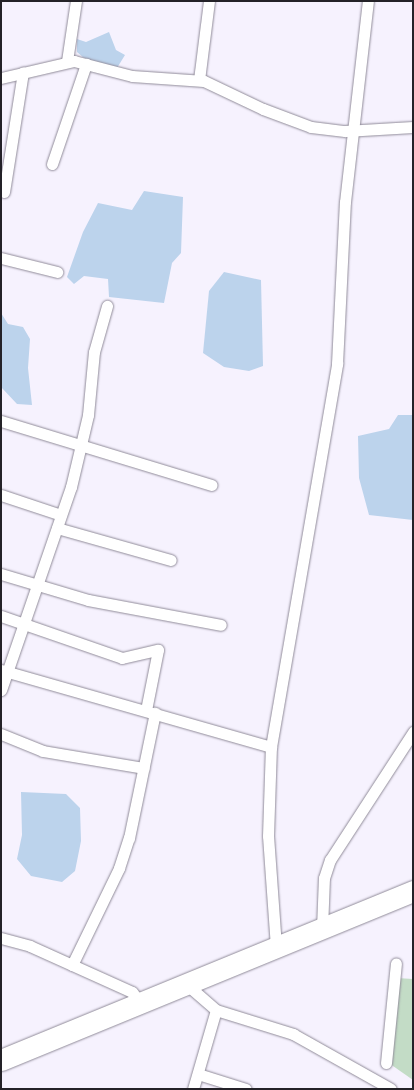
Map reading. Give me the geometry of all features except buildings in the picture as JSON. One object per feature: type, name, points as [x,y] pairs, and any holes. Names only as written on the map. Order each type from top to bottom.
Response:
[{"type":"highway","points":[[1,1060],[140,1001],[413,891]]},
{"type":"street","points":[[67,62],[76,1]]},
{"type":"street","points":[[199,80],[209,1]]},
{"type":"street","points":[[276,947],[268,836],[271,747],[337,364],[346,202],[368,1]]},
{"type":"street","points":[[1,78],[67,62],[86,64],[132,76],[199,80],[216,84],[292,121],[311,127],[354,131],[413,127]]},
{"type":"street","points":[[52,164],[86,64]]},
{"type":"street","points":[[4,192],[23,72]]},
{"type":"street","points":[[1,258],[57,272]]},
{"type":"street","points":[[1,690],[4,671],[25,624],[39,586],[82,445],[94,352],[107,306]]},
{"type":"street","points":[[1,421],[212,485]]},
{"type":"street","points":[[1,495],[61,515]]},
{"type":"street","points":[[57,528],[172,560]]},
{"type":"street","points":[[1,574],[39,586],[143,612],[221,625]]},
{"type":"street","points":[[1,616],[122,658],[158,650],[144,768],[129,838],[119,868],[72,965]]},
{"type":"street","points":[[4,671],[151,711],[271,747]]},
{"type":"street","points":[[322,929],[324,878],[330,860],[413,732]]},
{"type":"street","points":[[1,734],[43,751],[144,768]]},
{"type":"street","points":[[1,938],[30,946],[132,992],[140,1001]]},
{"type":"street","points":[[386,1063],[396,963]]},
{"type":"street","points":[[185,983],[216,1010],[293,1034],[391,1089]]},
{"type":"street","points":[[193,1089],[216,1010]]},
{"type":"street","points":[[198,1074],[246,1089]]},
{"type":"green space","points":[[397,978],[413,979],[413,1080],[383,1059]]},
{"type":"water","points":[[109,32],[116,50],[125,55],[117,68],[84,58],[77,52],[77,39],[86,42]]},
{"type":"water","points":[[144,191],[183,197],[181,253],[172,263],[164,303],[109,297],[108,279],[84,276],[74,284],[67,277],[83,232],[98,203],[132,210]]},
{"type":"water","points":[[224,272],[261,280],[263,366],[249,371],[224,367],[203,353],[209,291]]},
{"type":"water","points":[[1,313],[8,324],[23,327],[30,339],[28,368],[32,405],[17,404],[1,387]]},
{"type":"water","points":[[398,415],[413,415],[413,520],[369,515],[359,478],[358,436],[389,429]]},
{"type":"water","points":[[21,792],[66,794],[80,808],[81,841],[75,871],[62,882],[31,876],[17,859],[22,835]]}]
